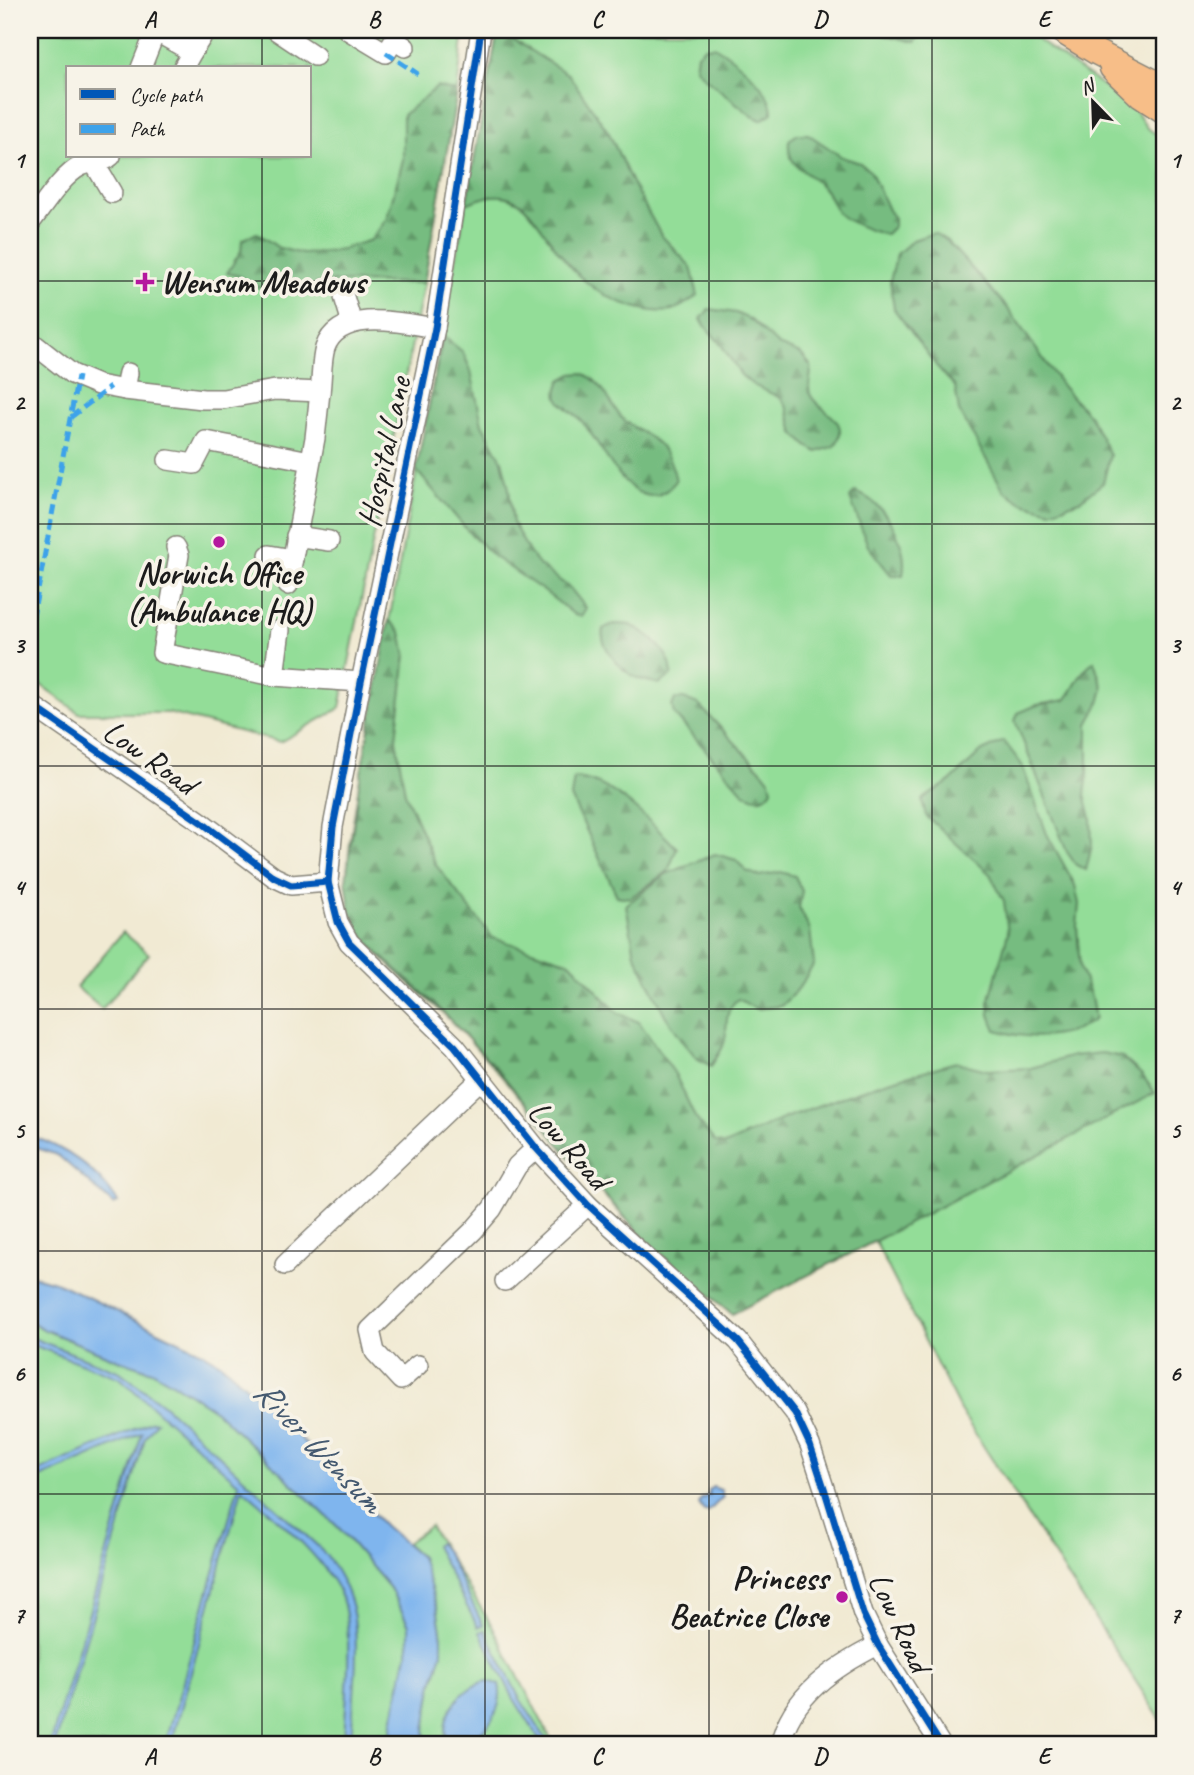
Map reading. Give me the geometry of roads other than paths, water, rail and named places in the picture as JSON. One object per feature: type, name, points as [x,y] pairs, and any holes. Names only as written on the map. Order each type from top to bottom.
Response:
[{"type":"main road","points":[[1060,30],[1164,86]]},
{"type":"main road","points":[[1097,52],[1141,96],[1164,111]]},
{"type":"street","points":[[142,66],[156,31],[187,60],[206,30]]},
{"type":"street","points":[[276,30],[315,55]]},
{"type":"street","points":[[348,30],[386,53],[394,40],[405,47]]},
{"type":"street","name":"Hospital Lane","points":[[328,882],[333,827],[361,682],[435,328],[481,30]]},
{"type":"street","points":[[30,223],[58,175],[82,165],[103,159],[112,193]]},
{"type":"street","points":[[344,297],[352,323]]},
{"type":"street","points":[[289,585],[310,461],[325,348],[332,336],[352,323],[367,320],[435,328]]},
{"type":"street","points":[[30,341],[98,385],[127,381],[203,399],[223,399],[275,390],[320,392]]},
{"type":"street","points":[[168,460],[194,464],[200,437],[310,461]]},
{"type":"street","points":[[296,536],[328,541]]},
{"type":"street","points":[[176,547],[179,555],[162,653],[274,676],[361,682]]},
{"type":"street","points":[[269,555],[293,559]]},
{"type":"street","points":[[274,676],[279,630]]},
{"type":"street","name":"Low Road","points":[[30,704],[201,822],[274,877],[291,885],[328,882],[338,922],[349,942],[455,1046],[536,1148],[588,1205],[738,1341],[795,1413],[810,1445],[863,1614],[878,1645],[941,1745]]},
{"type":"street","points":[[285,1265],[481,1079]]},
{"type":"street","points":[[418,1365],[401,1380],[375,1352],[376,1317],[473,1231],[492,1209],[517,1166],[536,1148]]},
{"type":"street","points":[[505,1281],[588,1205]]},
{"type":"street","points":[[780,1745],[793,1712],[817,1685],[843,1663],[878,1645]]},
{"type":"water","points":[[30,1136],[56,1146],[80,1161],[110,1190],[118,1202],[114,1205],[60,1157],[30,1145]]},
{"type":"water","points":[[30,1275],[58,1283],[222,1364],[276,1413],[385,1526],[421,1557],[437,1607],[442,1638],[442,1652],[432,1686],[424,1745],[390,1745],[392,1722],[409,1645],[409,1625],[390,1588],[339,1528],[216,1411],[152,1371],[45,1330],[30,1321]]},
{"type":"water","points":[[30,1337],[120,1372],[164,1405],[322,1550],[344,1585],[355,1623],[356,1657],[351,1745],[344,1745],[348,1637],[344,1605],[338,1590],[316,1558],[301,1542],[242,1488],[171,1745],[165,1745],[239,1484],[120,1378],[30,1344]]},
{"type":"water","points":[[152,1421],[156,1422],[145,1438],[55,1745],[50,1745],[142,1433],[40,1478],[30,1511],[30,1494],[34,1481],[30,1482],[30,1475]]},
{"type":"water","points":[[713,1487],[721,1490],[723,1497],[709,1511],[704,1511],[699,1504]]},
{"type":"water","points":[[439,1543],[447,1553],[483,1625],[478,1627],[435,1546]]},
{"type":"water","points":[[485,1630],[520,1699],[550,1745],[543,1745],[514,1699],[480,1632]]},
{"type":"water","points":[[487,1681],[499,1684],[500,1695],[494,1716],[479,1734],[470,1740],[449,1745],[446,1725],[453,1705],[469,1689]]},
{"type":"place","name":"Wensum Meadows","points":[[145,282]]},
{"type":"place","name":"Norwich Office (Ambulance HQ)","points":[[219,542]]},
{"type":"place","name":"Princess Beatrice Close","points":[[842,1597]]},
{"type":"water label","name":"River Wensum","points":[[319,1446]]}]
